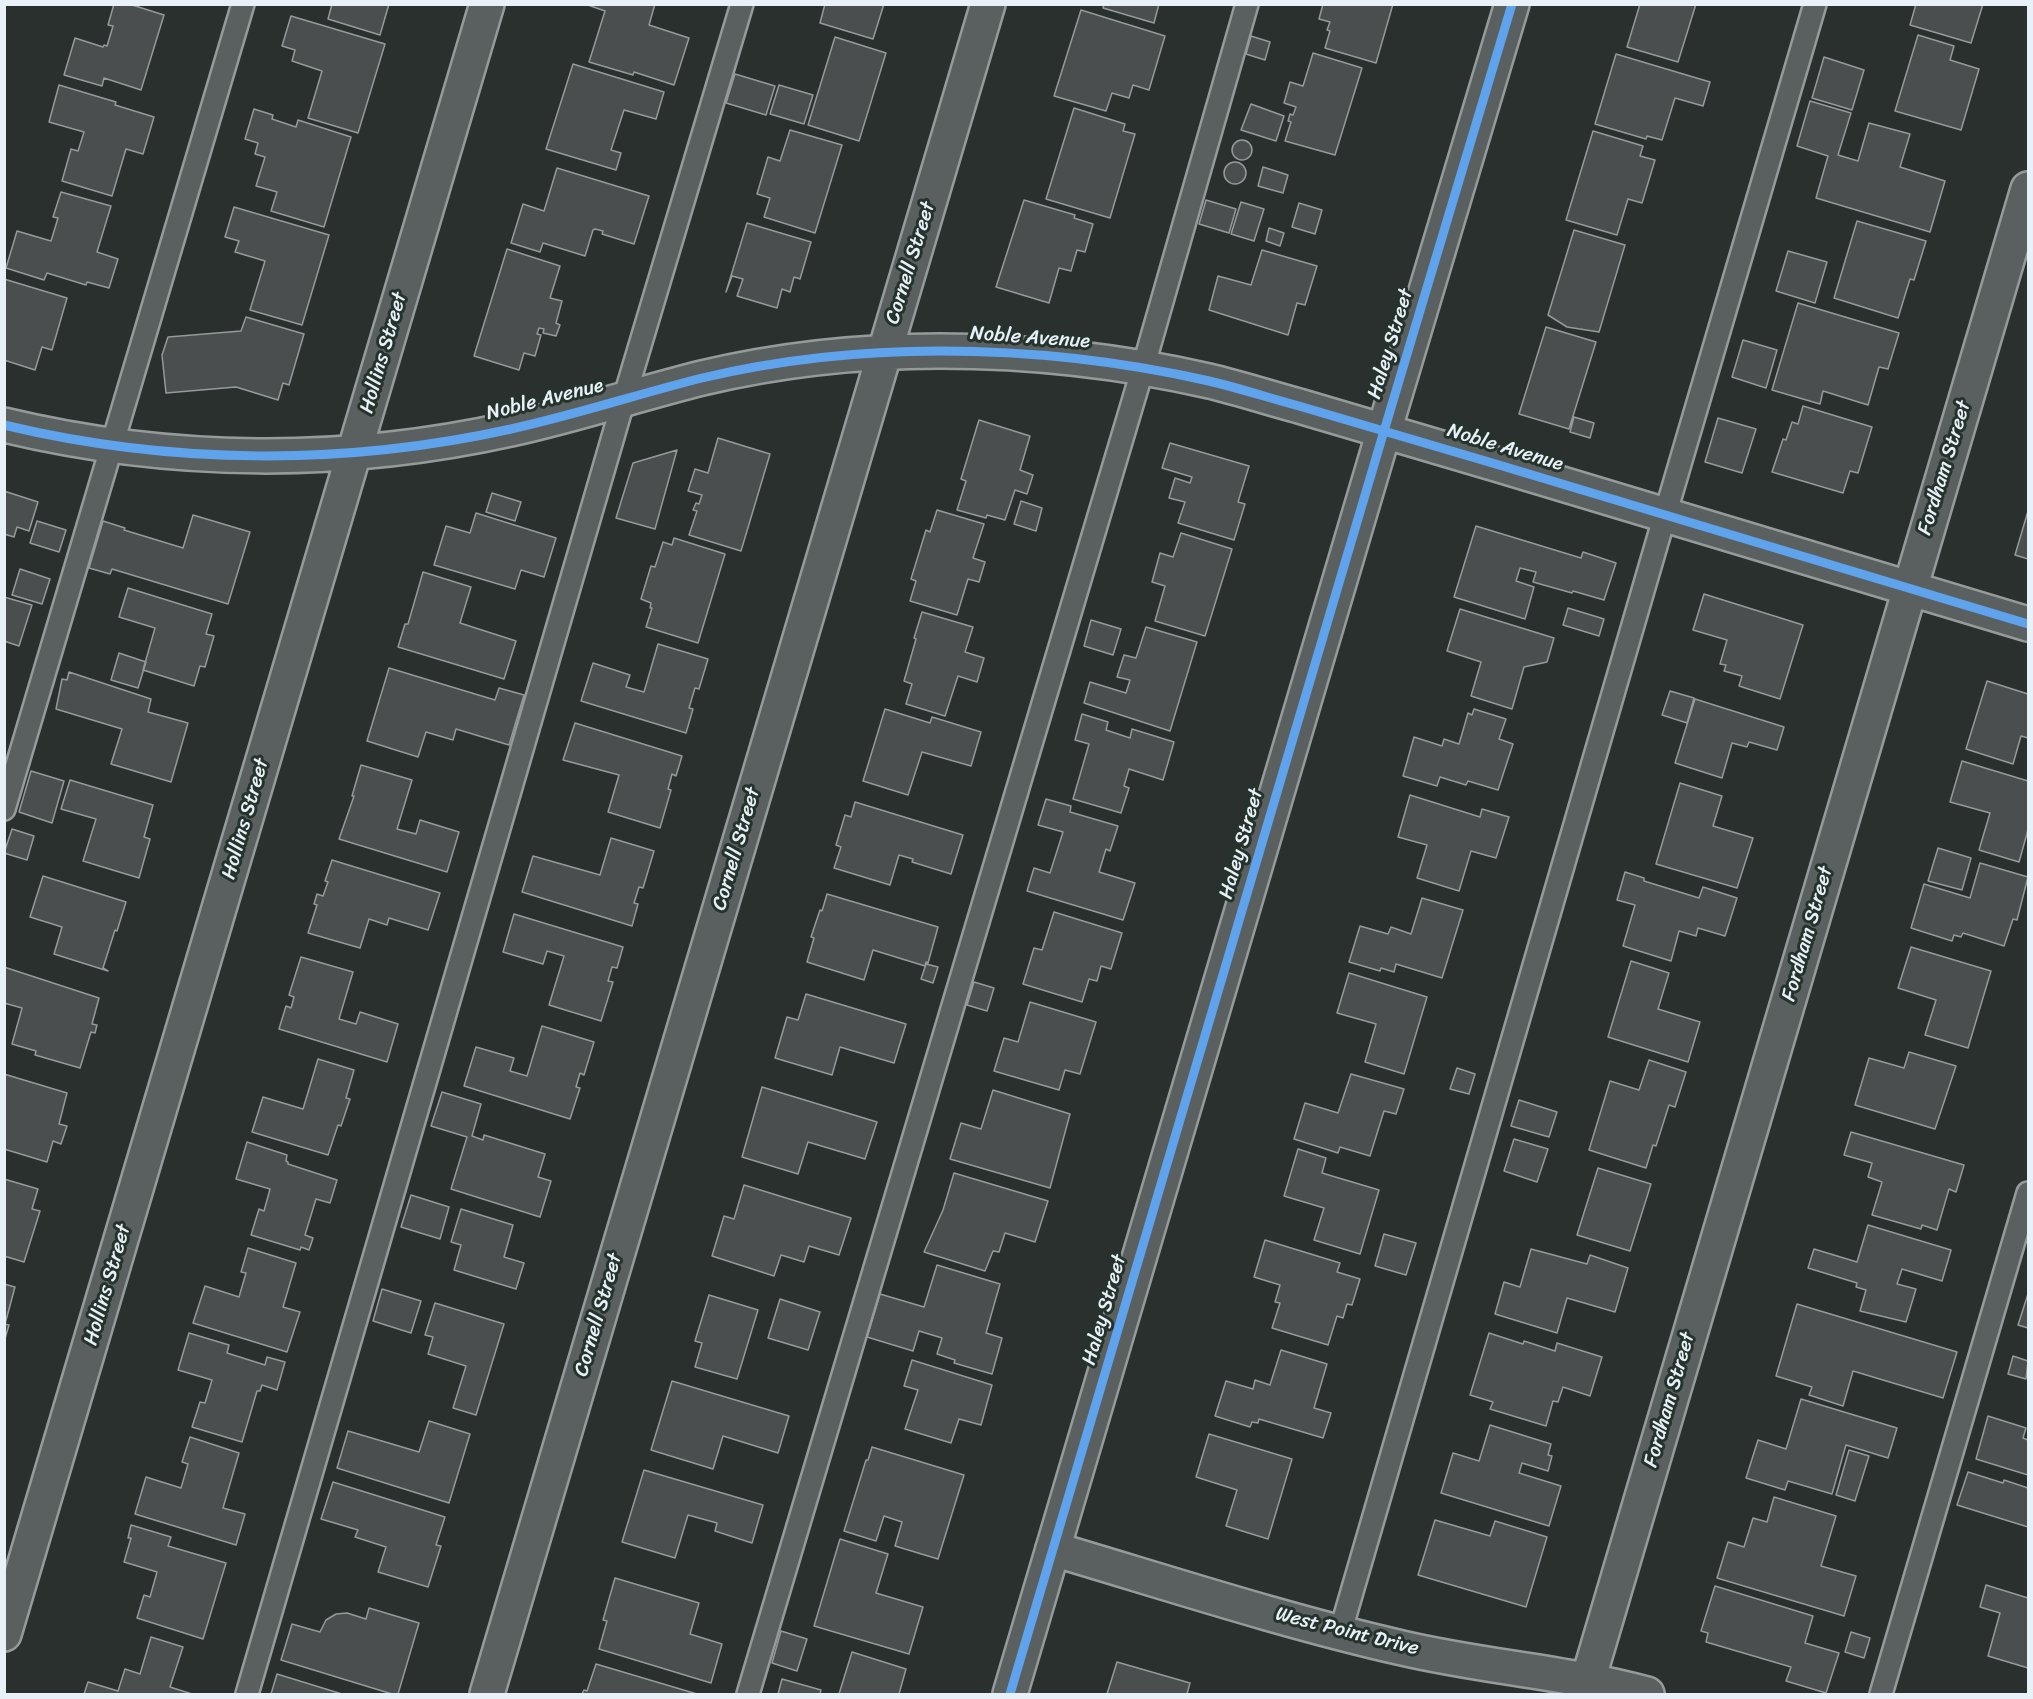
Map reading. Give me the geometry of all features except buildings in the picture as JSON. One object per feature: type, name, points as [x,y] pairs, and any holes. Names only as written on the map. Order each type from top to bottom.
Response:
[{"type":"street","name":"Hollins Street","points":[[4,1634],[487,4]]},
{"type":"street","name":"Cornell Street","points":[[487,1695],[988,4]]},
{"type":"street","name":"Haley Street","points":[[1010,1695],[1512,4]]},
{"type":"street","name":"Fordham Street","points":[[1588,1680],[2028,189]]},
{"type":"street","name":"Noble Avenue","points":[[4,425],[59,438],[157,451],[255,457],[354,453],[415,447],[512,429],[708,377],[805,360],[939,351],[1037,354],[1143,368],[1213,382],[2028,624]]},
{"type":"street","name":"West Point Drive","points":[[1053,1549],[1340,1633],[1404,1649],[1588,1680],[1647,1695]]},
{"type":"lane","points":[[4,809],[243,4]]},
{"type":"lane","points":[[247,1695],[624,399],[742,4]]},
{"type":"lane","points":[[748,1695],[1143,368],[1247,4]]},
{"type":"lane","points":[[1340,1633],[1815,4]]},
{"type":"lane","points":[[1881,1695],[2028,1193]]},
{"type":"cycle path","points":[[1010,1694],[1512,4]]},
{"type":"cycle path","points":[[4,425],[130,448],[194,454],[321,455],[385,450],[511,429],[702,378],[790,362],[850,355],[940,351],[1076,358],[1176,374],[1232,387],[2028,624]]}]
